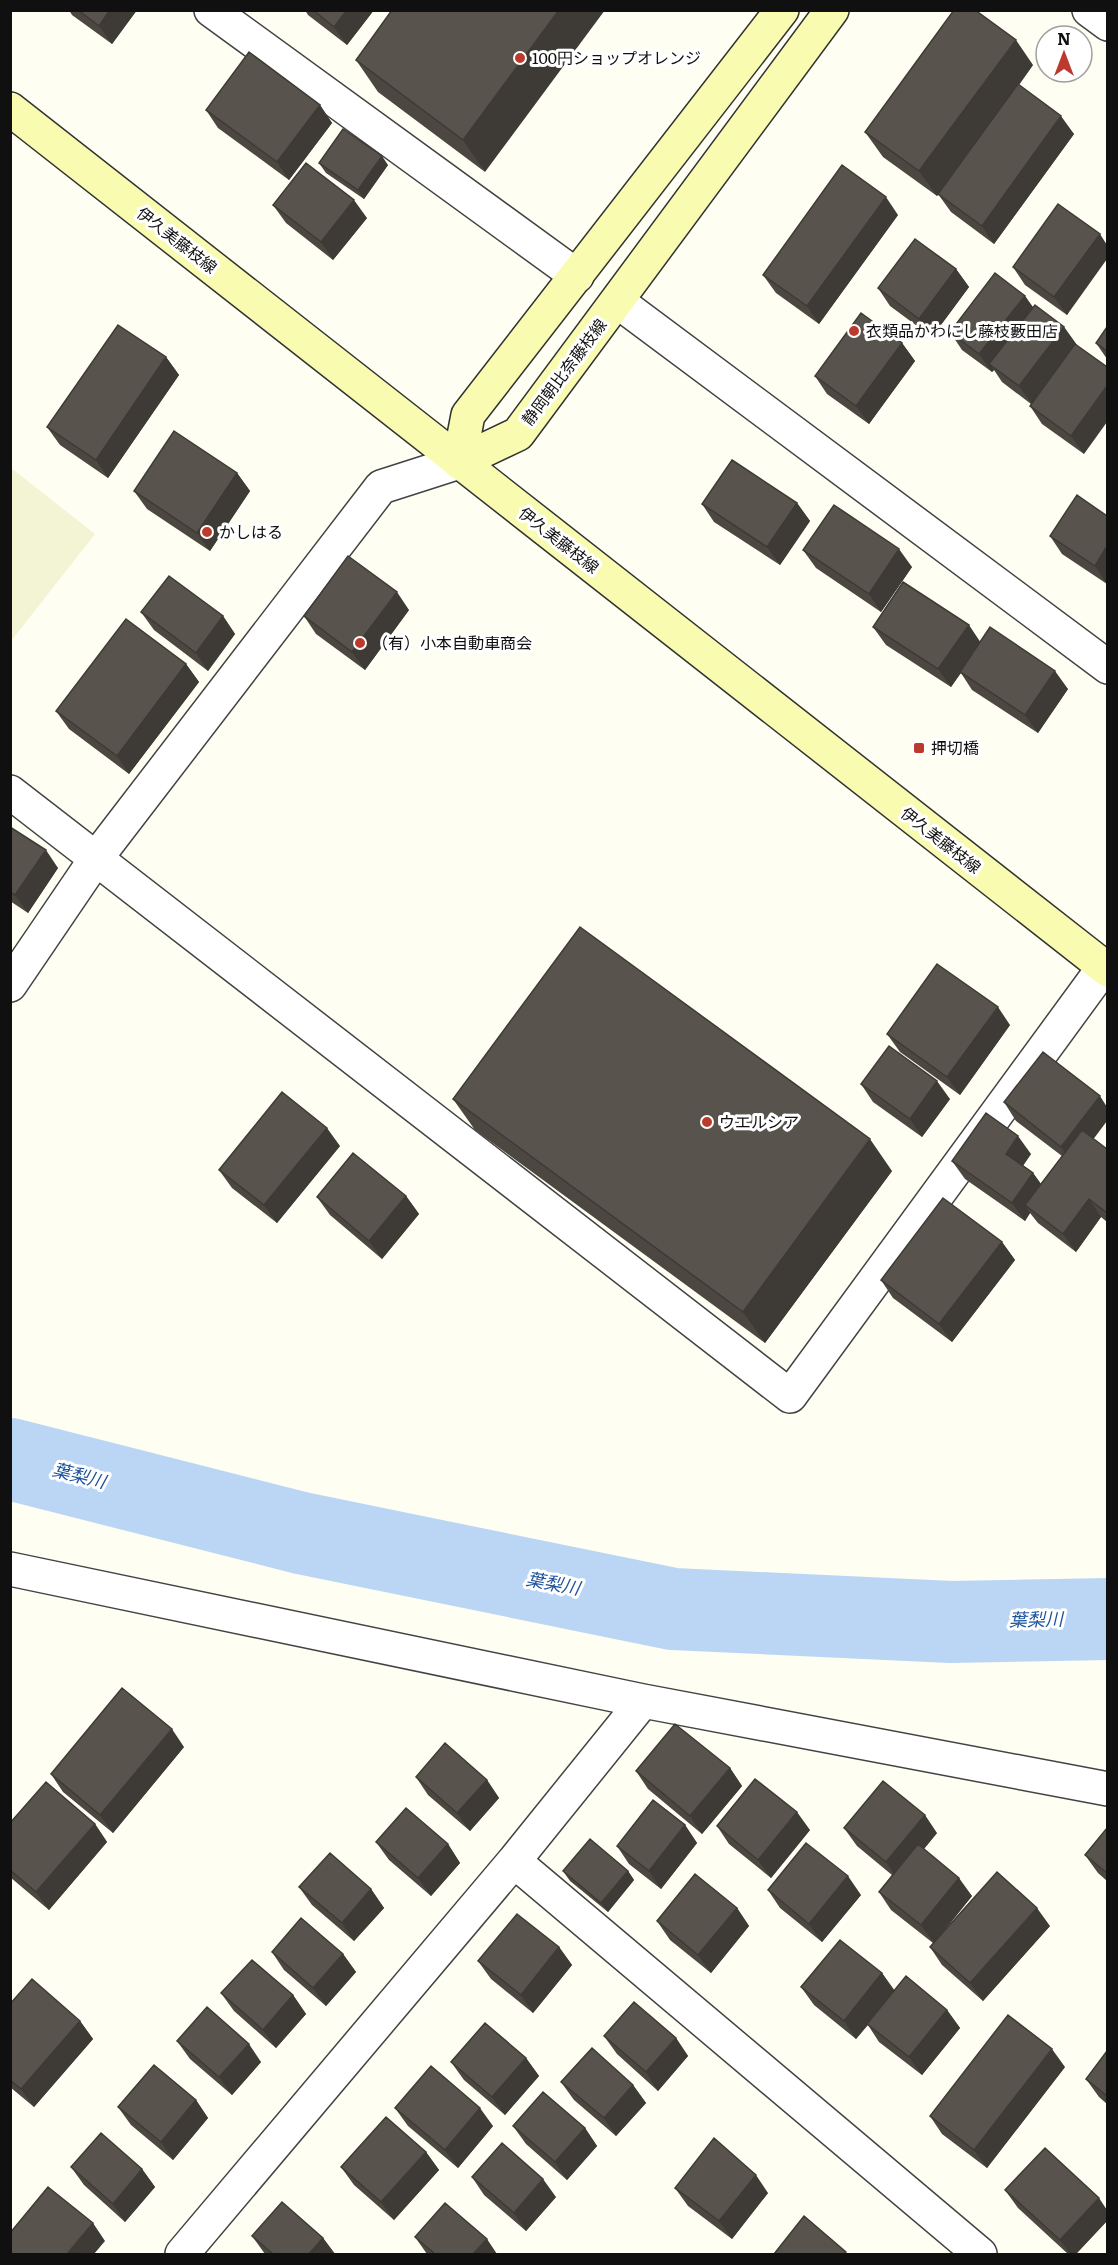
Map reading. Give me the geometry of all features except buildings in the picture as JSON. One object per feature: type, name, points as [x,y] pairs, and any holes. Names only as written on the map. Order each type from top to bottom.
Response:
[{"type":"main road","points":[[459,462],[468,415],[782,10]]},
{"type":"main road","name":"静岡朝比奈藤枝線","points":[[459,462],[518,434],[832,10]]},
{"type":"main road","name":"伊久美藤枝線","points":[[10,109],[1106,969]]},
{"type":"street","points":[[212,10],[577,276]]},
{"type":"street","points":[[1089,10],[1107,24]]},
{"type":"street","points":[[617,301],[1107,668]]},
{"type":"street","points":[[10,985],[96,857],[381,487],[459,462]]},
{"type":"street","points":[[10,792],[790,1396],[1106,969]]},
{"type":"street","points":[[10,1569],[643,1701],[1107,1789]]},
{"type":"street","points":[[182,2254],[514,1861],[643,1701]]},
{"type":"street","points":[[514,1861],[980,2254]]},
{"type":"green space","points":[[11,468],[95,534],[11,641]]},
{"type":"waterway","name":"葉梨川","points":[[10,1459],[301,1533],[673,1609],[951,1622],[1108,1619]]},
{"type":"place","name":"100円ショップオレンジ","points":[[520,58]]},
{"type":"place","name":"衣類品かわにし藤枝藪田店","points":[[854,331]]},
{"type":"place","name":"かしはる","points":[[207,532]]},
{"type":"place","name":"（有）小本自動車商会","points":[[360,643]]},
{"type":"place","name":"押切橋","points":[[919,748]]},
{"type":"place","name":"ウエルシア","points":[[707,1122]]}]
